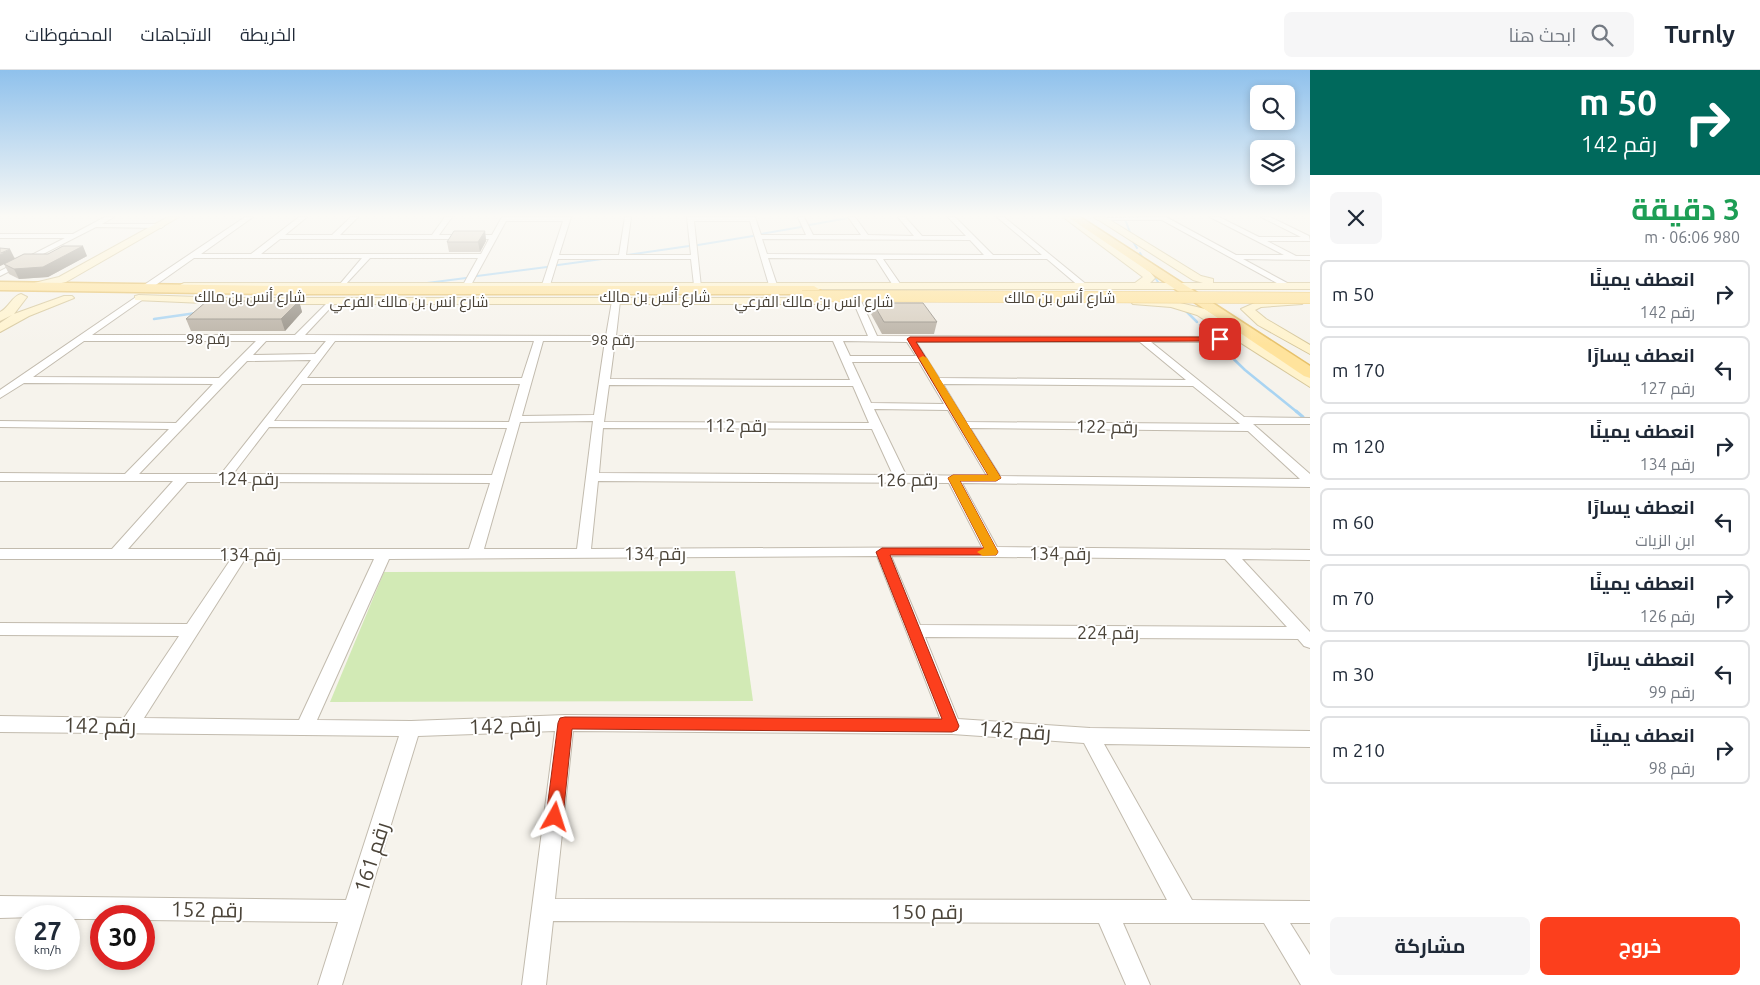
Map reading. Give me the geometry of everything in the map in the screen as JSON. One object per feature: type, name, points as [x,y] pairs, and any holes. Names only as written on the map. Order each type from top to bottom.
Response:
[{"type":"main road","points":[[1140,260],[1199,302],[1310,373]]},
{"type":"main road","points":[[1151,260],[1194,281],[1220,302],[1310,359]]},
{"type":"main road","name":"شارع أنس بن مالك","points":[[0,286],[34,286],[91,280],[143,292]]},
{"type":"main road","name":"شارع أنس بن مالك","points":[[623,296],[814,290],[1310,292]]},
{"type":"main road","name":"شارع أنس بن مالك","points":[[0,297],[68,298],[143,292],[212,295],[802,296],[1306,301]]},
{"type":"street","points":[[0,274],[27,260]]},
{"type":"street","points":[[34,286],[62,280],[100,260]]},
{"type":"street","points":[[74,274],[72,277],[91,280],[122,260]]},
{"type":"street","points":[[0,395],[83,338],[189,260]]},
{"type":"street","points":[[344,284],[365,260]]},
{"type":"street","points":[[481,260],[467,285],[623,296]]},
{"type":"street","points":[[546,285],[554,260]]},
{"type":"street","points":[[694,260],[698,284]]},
{"type":"street","points":[[765,260],[773,284]]},
{"type":"street","points":[[881,260],[897,284]]},
{"type":"street","points":[[1051,260],[1083,285]]},
{"type":"street","points":[[1126,260],[1150,278],[1139,284]]},
{"type":"street","points":[[1161,260],[1194,281]]},
{"type":"street","points":[[1239,260],[1286,286]]},
{"type":"street","name":"شارع انس بن مالك الفرعي","points":[[143,292],[344,284],[1083,285],[1173,284],[1194,281],[1250,285],[1310,286]]},
{"type":"street","points":[[1274,286],[1248,288],[1247,290],[1250,295],[1260,298],[1306,301]]},
{"type":"street","name":"شارع انس بن مالك الفرعي","points":[[143,292],[332,301],[433,301],[623,296],[857,301],[1306,301]]},
{"type":"street","points":[[433,301],[623,296]]},
{"type":"street","points":[[584,554],[610,339],[623,296]]},
{"type":"street","points":[[5,315],[21,297]]},
{"type":"street","points":[[0,328],[26,313],[68,298]]},
{"type":"street","points":[[298,338],[332,301]]},
{"type":"street","points":[[857,301],[874,339]]},
{"type":"street","points":[[1306,301],[1259,304],[1247,309],[1262,322],[1310,350]]},
{"type":"street","points":[[1137,302],[1172,304],[1193,309],[1310,383]]},
{"type":"street","points":[[5,315],[20,310],[26,313]]},
{"type":"street","name":"رقم 98","points":[[83,338],[1240,339]]},
{"type":"street","points":[[128,478],[264,338]]},
{"type":"street","points":[[224,478],[333,338]]},
{"type":"street","points":[[475,554],[539,339]]},
{"type":"street","points":[[837,339],[868,406],[874,426],[902,480]]},
{"type":"street","points":[[910,339],[996,478]]},
{"type":"street","points":[[1143,340],[1251,428],[1310,482]]},
{"type":"street","points":[[1275,351],[1310,378]]},
{"type":"street","points":[[245,358],[319,357]]},
{"type":"street","points":[[846,359],[923,360]]},
{"type":"street","points":[[21,380],[222,381]]},
{"type":"street","points":[[299,381],[526,381]]},
{"type":"street","points":[[604,382],[857,383]]},
{"type":"street","points":[[938,382],[1197,383]]},
{"type":"street","points":[[868,406],[953,407]]},
{"type":"street","points":[[1241,420],[1310,421]]},
{"type":"street","name":"رقم 112","points":[[265,424],[599,421],[874,426]]},
{"type":"street","points":[[0,424],[179,426]]},
{"type":"street","name":"رقم 122","points":[[964,424],[1251,428]]},
{"type":"street","name":"رقم 124","points":[[0,477],[496,479]]},
{"type":"street","name":"رقم 126","points":[[594,477],[902,480],[996,478],[1310,482]]},
{"type":"street","points":[[117,553],[183,478]]},
{"type":"street","points":[[953,478],[992,552]]},
{"type":"street","points":[[882,552],[952,726]]},
{"type":"street","name":"رقم 134","points":[[0,554],[992,552],[1310,555]]},
{"type":"street","points":[[304,728],[384,553]]},
{"type":"street","points":[[129,726],[241,554]]},
{"type":"street","points":[[1229,554],[1306,637]]},
{"type":"street","points":[[0,629],[193,630]]},
{"type":"street","name":"رقم 224","points":[[913,631],[1306,637]]},
{"type":"street","points":[[534,985],[565,723]]},
{"type":"street","name":"رقم 142","points":[[0,724],[411,729],[565,723],[952,726],[1090,736],[1310,739]]},
{"type":"street","name":"رقم 161","points":[[330,985],[411,729]]},
{"type":"street","points":[[1090,736],[1185,911]]},
{"type":"street","name":"رقم 152","points":[[0,907],[354,911]]},
{"type":"street","name":"رقم 150","points":[[544,910],[1310,912]]},
{"type":"street","points":[[1106,912],[1138,985]]},
{"type":"street","points":[[1270,912],[1310,977]]},
{"type":"green space","points":[[735,571],[753,701],[330,702],[384,572]]},
{"type":"building","points":[[13,260],[57,260],[43,267],[14,269],[4,264]]},
{"type":"building","points":[[207,301],[299,301],[281,319],[186,319]]},
{"type":"building","points":[[873,303],[923,303],[937,322],[884,322]]},
{"type":"waterway","points":[[558,265],[597,260]]},
{"type":"waterway","points":[[477,276],[547,267]]},
{"type":"waterway","points":[[1154,276],[1158,282]]},
{"type":"waterway","points":[[427,283],[466,278]]},
{"type":"waterway","points":[[1185,310],[1197,322]]},
{"type":"waterway","points":[[154,319],[196,313]]},
{"type":"waterway","points":[[1200,325],[1211,337]]},
{"type":"waterway","points":[[1216,342],[1245,370],[1297,412]]},
{"type":"waterway","points":[[1296,411],[1303,417]]},
{"type":"slow traffic","points":[[923,358],[996,478],[953,478],[992,552],[983,552]]},
{"type":"route","points":[[555,817],[565,723],[952,726],[882,552],[992,552],[953,478],[996,478],[910,339],[1220,339]]}]
